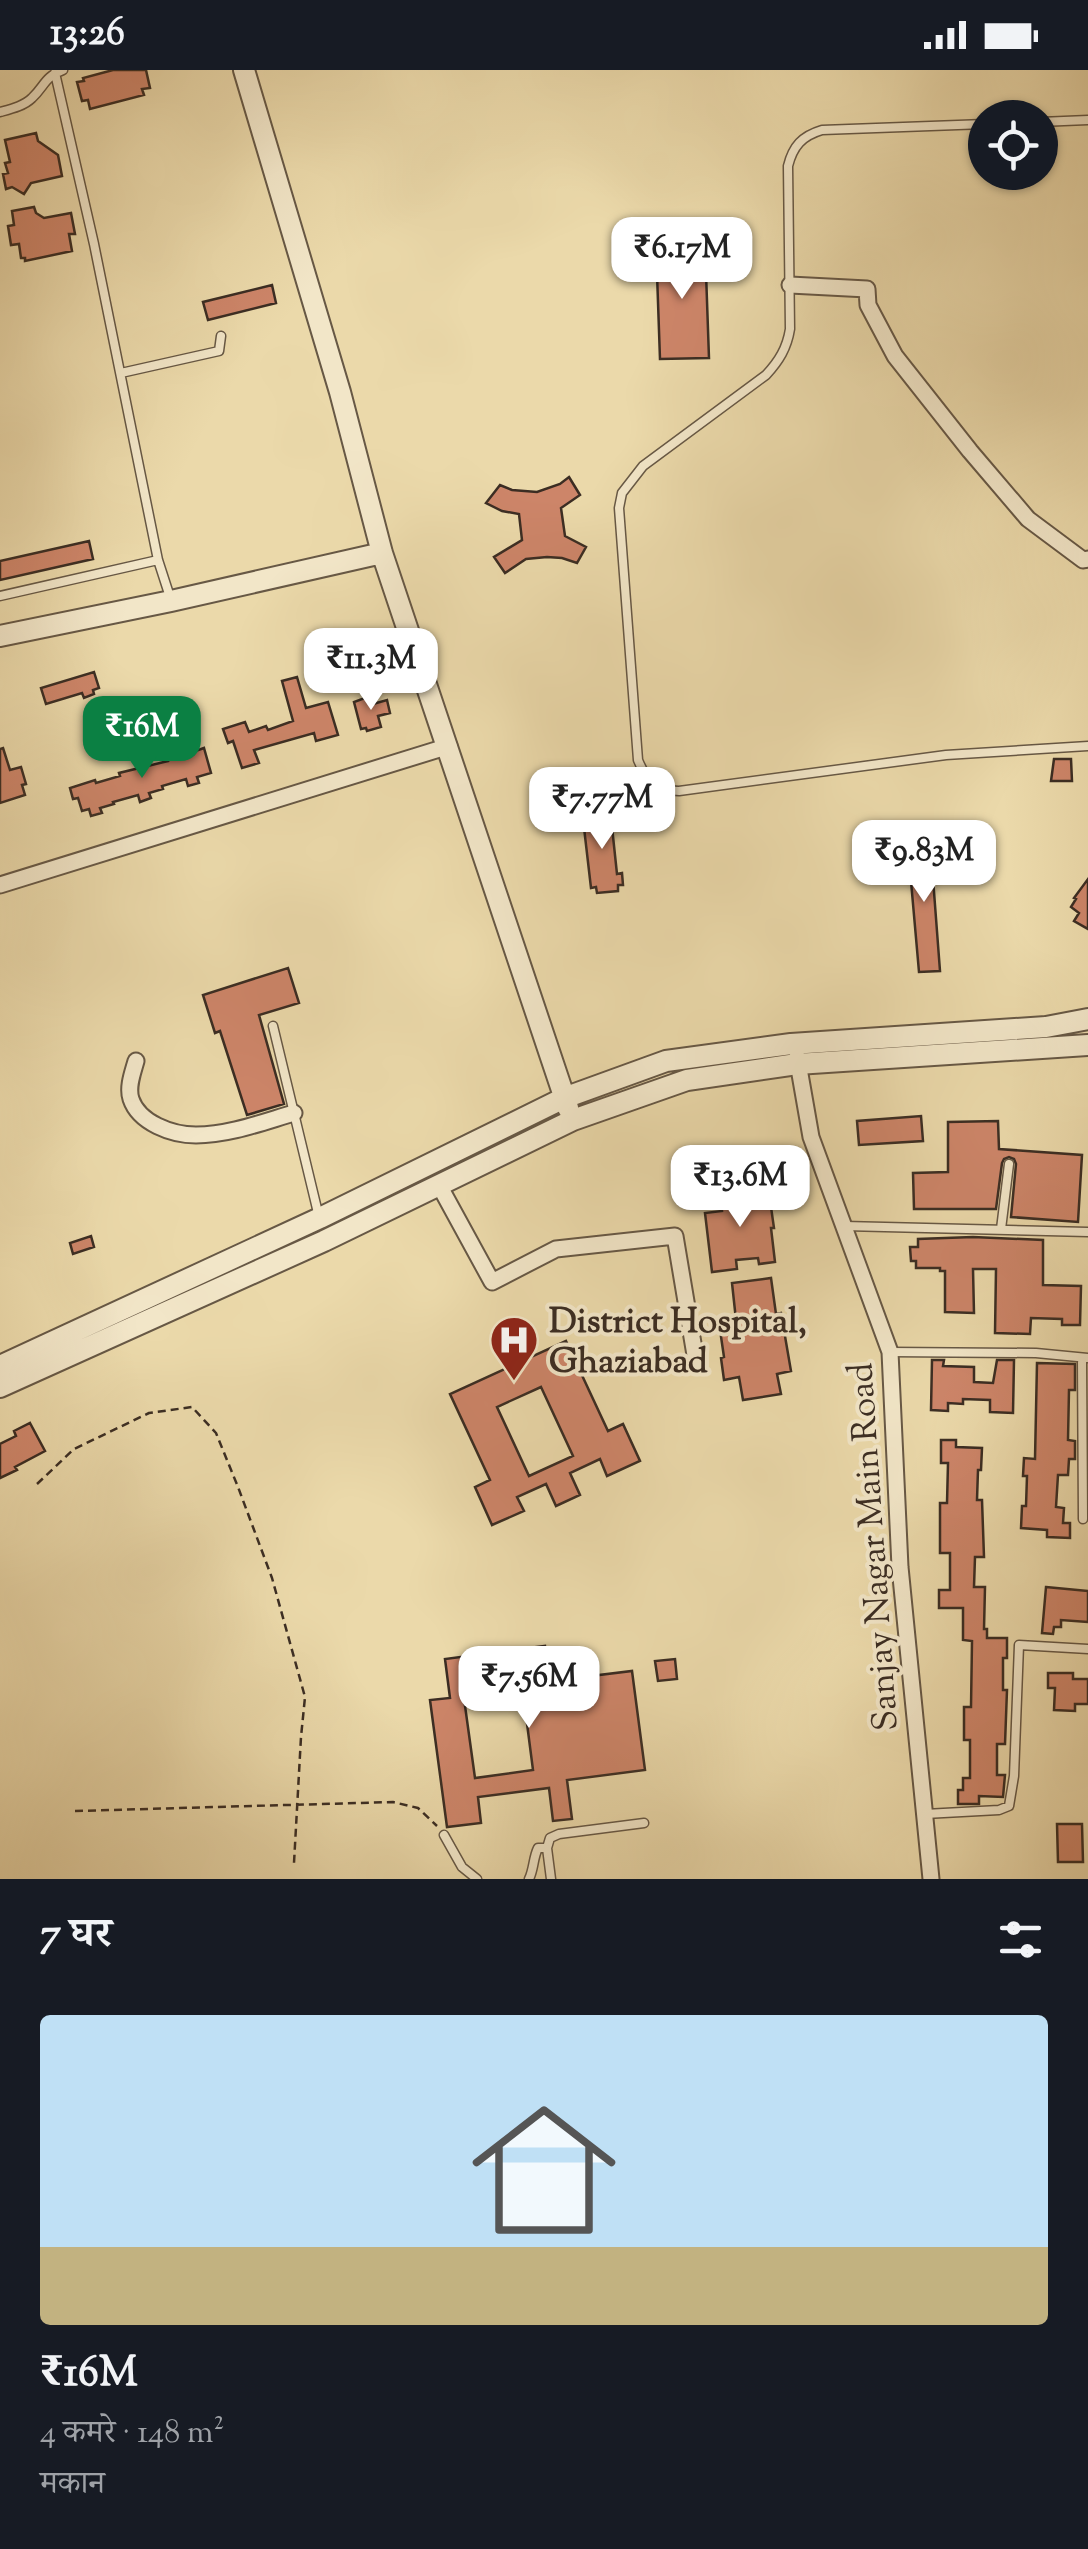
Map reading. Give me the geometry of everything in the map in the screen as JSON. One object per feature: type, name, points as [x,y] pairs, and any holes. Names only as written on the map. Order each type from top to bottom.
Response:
[{"type":"street","points":[[244,70],[340,392],[382,553],[573,1120]]},
{"type":"street","points":[[790,285],[867,289],[868,305],[895,356],[970,451],[1028,519],[1088,560]]},
{"type":"street","points":[[0,636],[382,553]]},
{"type":"street","points":[[0,886],[448,746]]},
{"type":"street","points":[[0,1388],[324,1241],[573,1120],[688,1080],[798,1054],[1088,1020]]},
{"type":"street","points":[[0,1366],[320,1218],[564,1098],[666,1061],[1088,1045]]},
{"type":"street","name":"Sanjay Nagar Main Road","points":[[798,1054],[812,1137],[890,1352],[900,1567],[931,1879]]},
{"type":"street","points":[[136,1061],[130,1097],[140,1114],[158,1126],[194,1135],[233,1130],[294,1113]]},
{"type":"street","points":[[438,1186],[492,1282],[556,1249],[674,1236],[696,1361]]},
{"type":"lane","points":[[0,112],[31,99],[48,78],[59,72],[158,560],[172,601]]},
{"type":"lane","points":[[1058,121],[1088,120]]},
{"type":"lane","points":[[968,125],[822,130],[798,142],[791,152],[788,344],[766,375],[643,466],[622,493],[619,508],[638,760],[644,776],[665,791],[679,791],[946,755],[1088,746]]},
{"type":"lane","points":[[121,373],[219,351],[221,336]]},
{"type":"lane","points":[[0,596],[158,560]]},
{"type":"lane","points":[[273,1026],[324,1241]]},
{"type":"lane","points":[[1001,1230],[1008,1164]]},
{"type":"lane","points":[[844,1226],[1088,1232]]},
{"type":"lane","points":[[890,1352],[1036,1353],[1085,1358],[1083,1518]]},
{"type":"lane","points":[[924,1814],[999,1810],[1009,1806],[1014,1776],[1019,1645],[1088,1649]]},
{"type":"lane","points":[[551,1879],[547,1848],[550,1838],[644,1822]]},
{"type":"lane","points":[[444,1835],[462,1867],[477,1879]]},
{"type":"lane","points":[[529,1879],[538,1848],[547,1848]]},
{"type":"path","points":[[37,1484],[74,1449],[149,1412],[192,1407],[216,1433],[272,1578],[305,1697],[294,1863]]},
{"type":"path","points":[[75,1811],[393,1802],[418,1808],[444,1835]]},
{"type":"building","points":[[113,70],[146,70],[150,88],[142,89],[144,95],[90,109],[88,100],[82,101],[77,82]]},
{"type":"building","points":[[36,133],[38,141],[58,155],[62,176],[31,183],[24,194],[12,187],[6,189],[3,174],[8,173],[5,163],[10,162],[5,140]]},
{"type":"building","points":[[34,207],[44,218],[71,213],[75,234],[69,234],[72,251],[25,261],[21,258],[19,244],[11,245],[8,226],[14,225],[12,211]]},
{"type":"building","points":[[705,244],[709,358],[660,359],[656,245]]},
{"type":"building","points":[[272,285],[276,303],[208,320],[203,302]]},
{"type":"building","points":[[569,477],[580,495],[561,508],[565,536],[586,547],[577,563],[562,558],[526,559],[505,573],[494,557],[522,540],[519,514],[486,503],[500,485],[537,492]]},
{"type":"building","points":[[89,541],[93,559],[0,580],[0,561]]},
{"type":"building","points":[[94,672],[99,688],[93,690],[94,694],[84,698],[82,693],[46,704],[41,688]]},
{"type":"building","points":[[297,677],[306,708],[328,702],[338,735],[316,741],[314,733],[254,750],[259,763],[242,768],[233,741],[228,743],[223,729],[245,722],[249,732],[266,726],[268,730],[293,721],[282,681]]},
{"type":"building","points":[[370,696],[373,704],[387,700],[390,713],[378,716],[381,727],[367,731],[361,729],[354,702]]},
{"type":"building","points":[[3,748],[10,770],[21,767],[26,784],[22,785],[25,795],[0,803],[0,749]]},
{"type":"building","points":[[204,748],[211,773],[197,777],[199,783],[188,786],[186,779],[162,786],[163,789],[149,793],[151,798],[140,802],[138,795],[113,802],[100,808],[102,813],[91,816],[89,809],[82,811],[78,798],[73,799],[70,788]]},
{"type":"building","points":[[1054,759],[1071,759],[1072,781],[1051,781]]},
{"type":"building","points":[[608,810],[609,815],[615,814],[616,827],[612,827],[617,874],[622,873],[623,885],[618,885],[618,891],[597,893],[596,887],[591,888],[583,819],[589,819],[588,812]]},
{"type":"building","points":[[930,839],[940,971],[919,972],[908,847],[911,841]]},
{"type":"building","points":[[1088,879],[1088,929],[1074,921],[1079,913],[1071,907]]},
{"type":"building","points":[[288,968],[299,1003],[259,1015],[284,1104],[247,1115],[220,1031],[215,1033],[203,995]]},
{"type":"building","points":[[921,1116],[923,1141],[859,1145],[857,1121]]},
{"type":"building","points":[[998,1121],[999,1149],[1082,1155],[1078,1222],[1011,1217],[1016,1164],[1009,1157],[1002,1163],[996,1209],[914,1209],[913,1173],[948,1172],[948,1122]]},
{"type":"building","points":[[754,1186],[757,1208],[771,1207],[775,1262],[759,1264],[758,1258],[736,1260],[737,1269],[712,1272],[705,1213],[722,1211],[720,1190]]},
{"type":"building","points":[[91,1236],[94,1247],[73,1254],[70,1243]]},
{"type":"building","points":[[918,1239],[1043,1240],[1043,1285],[1081,1286],[1080,1325],[1062,1325],[1062,1319],[1031,1318],[1030,1334],[995,1333],[996,1269],[973,1269],[974,1313],[945,1312],[945,1271],[916,1268],[910,1247],[918,1247]]},
{"type":"building","points":[[771,1278],[791,1371],[777,1374],[781,1394],[743,1400],[739,1377],[724,1380],[719,1323],[736,1320],[732,1283]]},
{"type":"building","points":[[566,1341],[608,1431],[623,1424],[640,1461],[607,1476],[600,1459],[570,1473],[580,1495],[556,1506],[546,1484],[517,1497],[524,1511],[492,1525],[475,1487],[490,1480],[450,1394]],"holes":[[[541,1387],[573,1456],[529,1476],[497,1407]]]},
{"type":"building","points":[[932,1360],[944,1360],[943,1366],[974,1367],[974,1382],[993,1383],[997,1360],[1014,1360],[1013,1413],[990,1412],[990,1400],[963,1399],[963,1404],[948,1403],[948,1411],[931,1410]]},
{"type":"building","points":[[1037,1363],[1075,1364],[1075,1390],[1069,1390],[1068,1440],[1075,1441],[1075,1459],[1069,1459],[1068,1475],[1058,1475],[1056,1507],[1064,1508],[1063,1523],[1070,1523],[1070,1538],[1047,1537],[1047,1530],[1021,1528],[1022,1506],[1026,1506],[1024,1458],[1035,1459]]},
{"type":"building","points":[[30,1423],[45,1451],[0,1478],[0,1444]]},
{"type":"building","points":[[941,1440],[956,1440],[956,1447],[982,1448],[977,1500],[982,1500],[984,1557],[975,1557],[974,1587],[985,1587],[987,1638],[1007,1638],[1007,1658],[1003,1658],[1003,1690],[1007,1690],[1005,1744],[997,1744],[997,1775],[1005,1775],[1003,1797],[979,1796],[979,1804],[958,1804],[963,1778],[970,1778],[970,1740],[964,1740],[964,1707],[971,1707],[972,1641],[963,1640],[963,1608],[939,1608],[939,1590],[950,1590],[950,1553],[940,1553],[940,1503],[947,1503],[948,1463],[941,1463]]},
{"type":"building","points":[[1046,1587],[1088,1591],[1088,1622],[1061,1620],[1061,1627],[1054,1627],[1053,1634],[1042,1633]]},
{"type":"building","points":[[545,1646],[550,1681],[632,1671],[645,1770],[567,1780],[572,1819],[553,1821],[549,1788],[478,1797],[481,1823],[447,1827],[430,1700],[450,1698],[445,1659]],"holes":[[[521,1677],[533,1770],[475,1778],[462,1684]]]},
{"type":"building","points":[[675,1659],[677,1679],[658,1681],[655,1661]]},
{"type":"building","points":[[1048,1673],[1073,1673],[1073,1679],[1088,1679],[1088,1704],[1075,1704],[1075,1711],[1054,1710],[1055,1688],[1048,1688]]},
{"type":"building","points":[[1057,1824],[1082,1824],[1083,1862],[1058,1862]]},
{"type":"place","name":"District Hospital, Ghaziabad","points":[[514,1382]]}]
